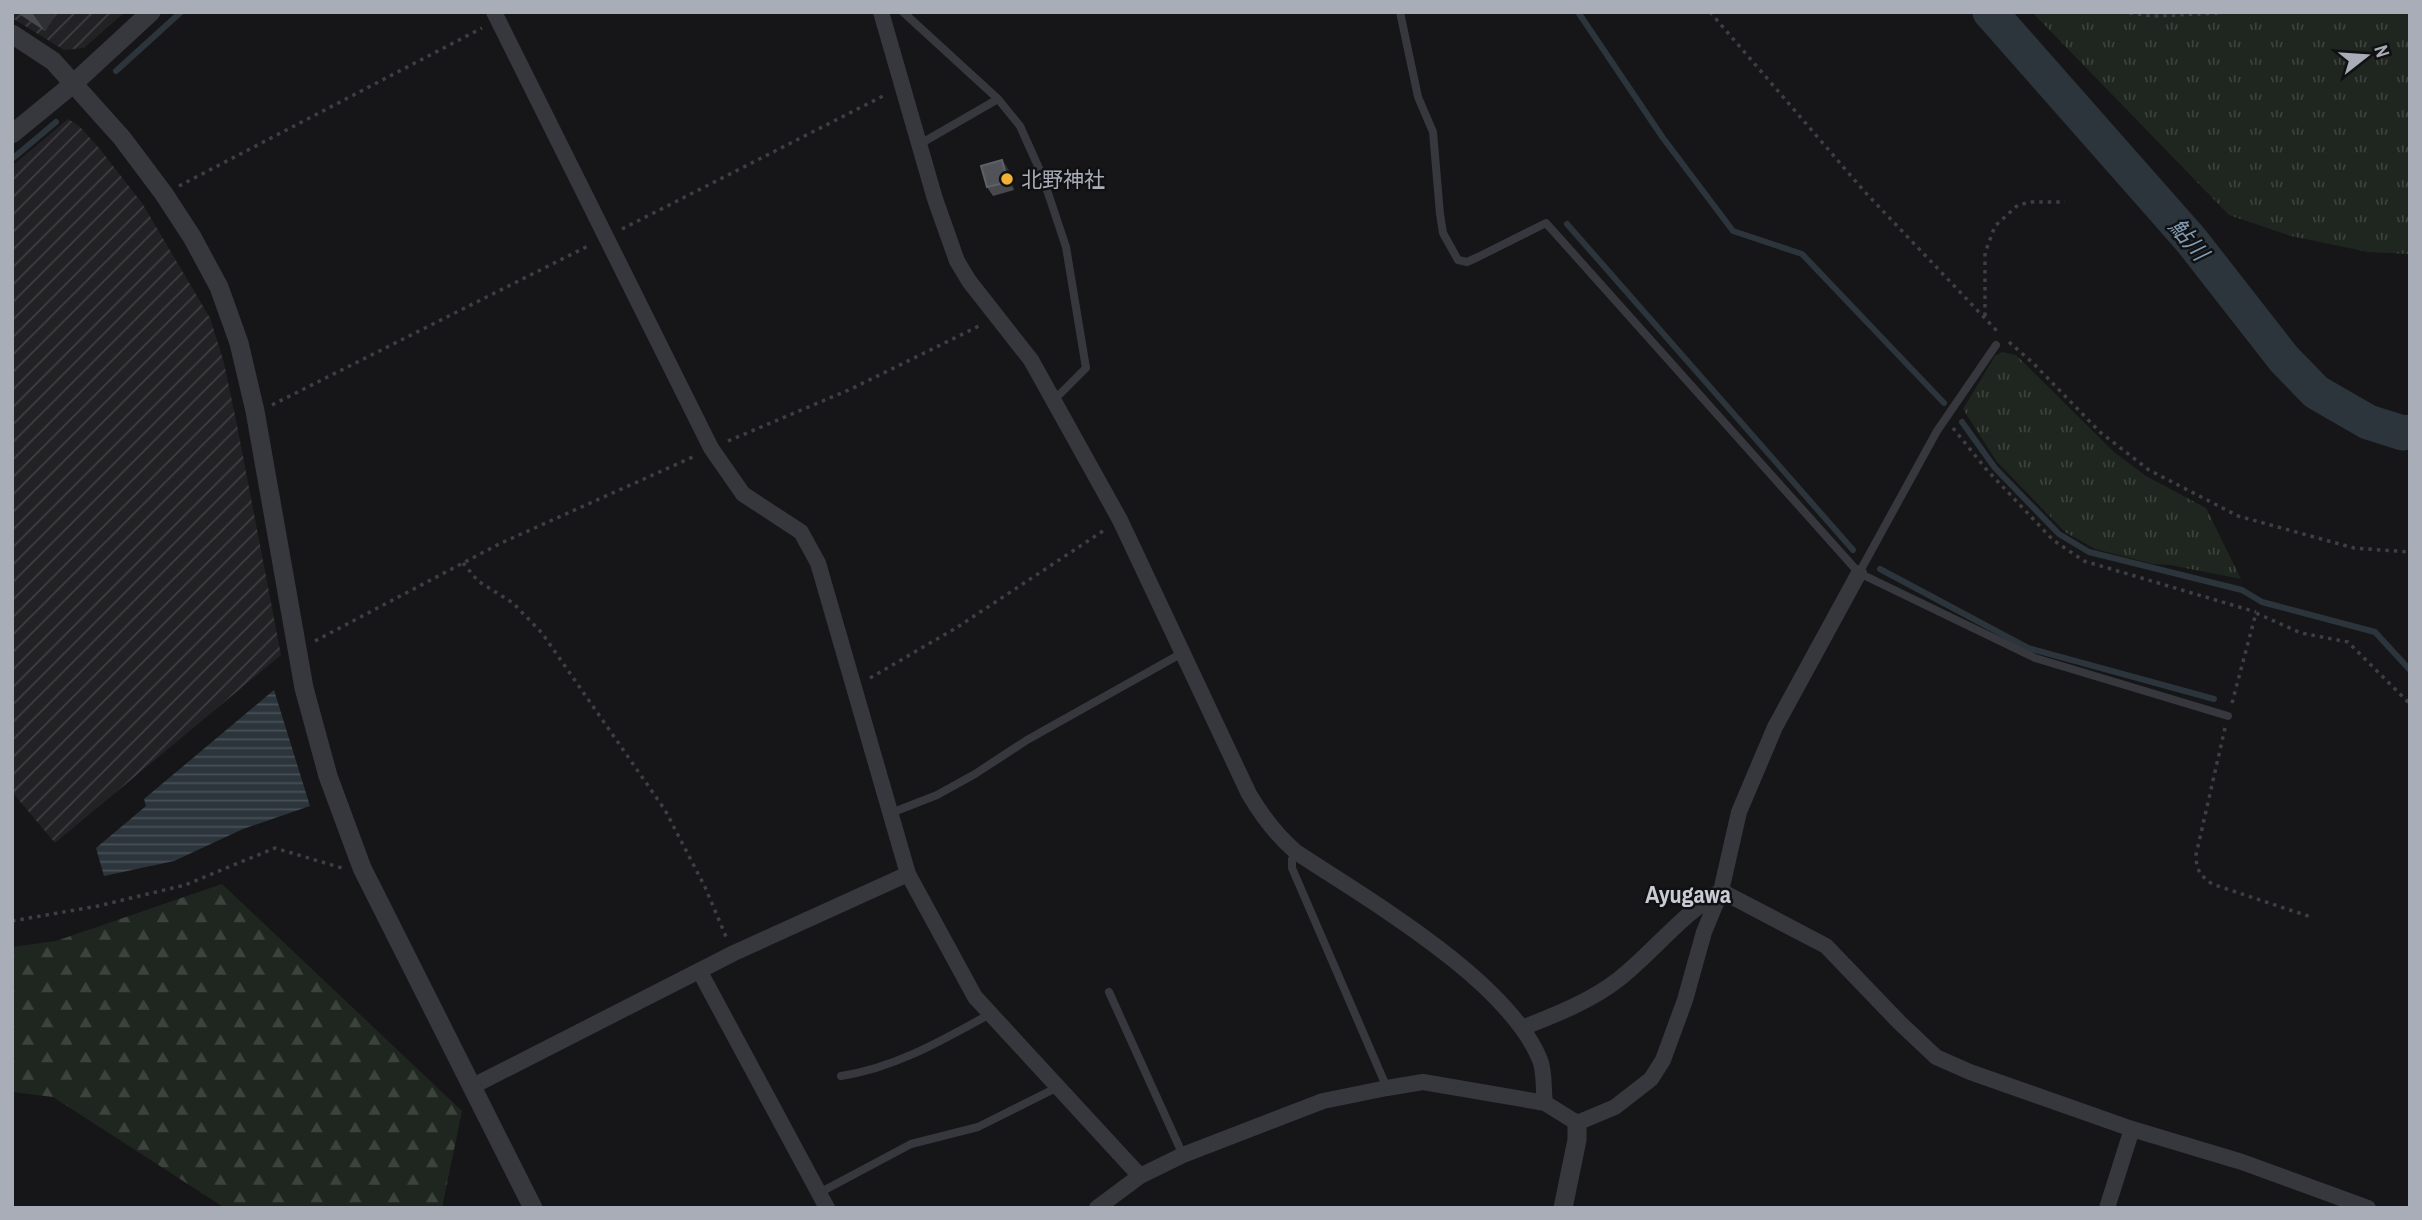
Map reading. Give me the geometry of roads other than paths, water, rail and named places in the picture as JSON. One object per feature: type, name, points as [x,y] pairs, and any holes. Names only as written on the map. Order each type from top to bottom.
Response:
[{"type":"street","points":[[12,134],[73,84],[151,12]]},
{"type":"street","points":[[881,12],[945,231],[957,261],[968,281],[1031,360],[1120,520],[1249,794],[1270,827],[1296,852],[1435,945],[1500,1002],[1522,1028],[1541,1062],[1545,1103]]},
{"type":"street","points":[[496,16],[711,448],[743,494],[801,532],[818,563],[908,874],[975,997],[1140,1176]]},
{"type":"street","points":[[12,34],[53,61],[122,138],[192,237],[219,287],[239,343],[255,411],[304,688],[328,776],[362,868],[533,1208]]},
{"type":"street","points":[[1577,1123],[1615,1107],[1651,1079],[1662,1060],[1685,1000],[1704,932],[1721,891],[1739,812],[1770,739],[1859,573]]},
{"type":"street","points":[[471,1087],[734,953],[908,874]]},
{"type":"street","points":[[1522,1028],[1581,1003],[1618,980],[1704,901],[1721,891]]},
{"type":"street","points":[[1721,891],[1826,946],[1936,1057],[1970,1072],[2132,1129],[2242,1162],[2368,1208]]},
{"type":"street","points":[[700,972],[823,1201]]},
{"type":"street","points":[[1097,1208],[1140,1176],[1183,1155],[1323,1101],[1387,1088],[1423,1083],[1545,1103],[1577,1123]]},
{"type":"street","points":[[1563,1208],[1577,1140],[1577,1123]]},
{"type":"street","points":[[2107,1208],[2132,1129]]},
{"type":"lane","points":[[903,12],[998,99],[1020,126],[1042,175],[1066,247],[1086,368],[1052,399]]},
{"type":"lane","points":[[1400,12],[1418,97],[1433,132],[1443,233],[1458,260],[1467,261],[1478,257],[1546,223],[1859,573],[2035,658],[2228,716]]},
{"type":"lane","points":[[920,144],[998,99]]},
{"type":"lane","points":[[1859,573],[1945,418],[1996,345]]},
{"type":"lane","points":[[891,813],[937,795],[1027,740],[1184,652]]},
{"type":"lane","points":[[1296,852],[1292,859],[1292,868],[1387,1088]]},
{"type":"lane","points":[[1109,992],[1183,1155]]},
{"type":"lane","points":[[841,1076],[868,1072],[930,1046],[990,1014]]},
{"type":"lane","points":[[823,1201],[911,1144],[978,1127],[1058,1087]]},
{"type":"waterway","points":[[116,71],[181,12]]},
{"type":"waterway","points":[[1578,12],[1663,138],[1733,231],[1802,254],[1944,403]]},
{"type":"waterway","name":"鮎川","points":[[1990,12],[2191,240],[2284,359],[2316,392],[2368,422],[2403,433],[2410,432]]},
{"type":"waterway","points":[[12,159],[56,122]]},
{"type":"waterway","points":[[1567,224],[1853,550]]},
{"type":"waterway","points":[[1962,422],[1995,468],[2059,534],[2089,552],[2242,590],[2262,602],[2375,632],[2410,670]]},
{"type":"waterway","points":[[1880,569],[2028,648],[2214,699]]},
{"type":"place","name":"北野神社","points":[[1007,179]]},
{"type":"district","name":"Ayugawa","points":[[1688,894]]}]
